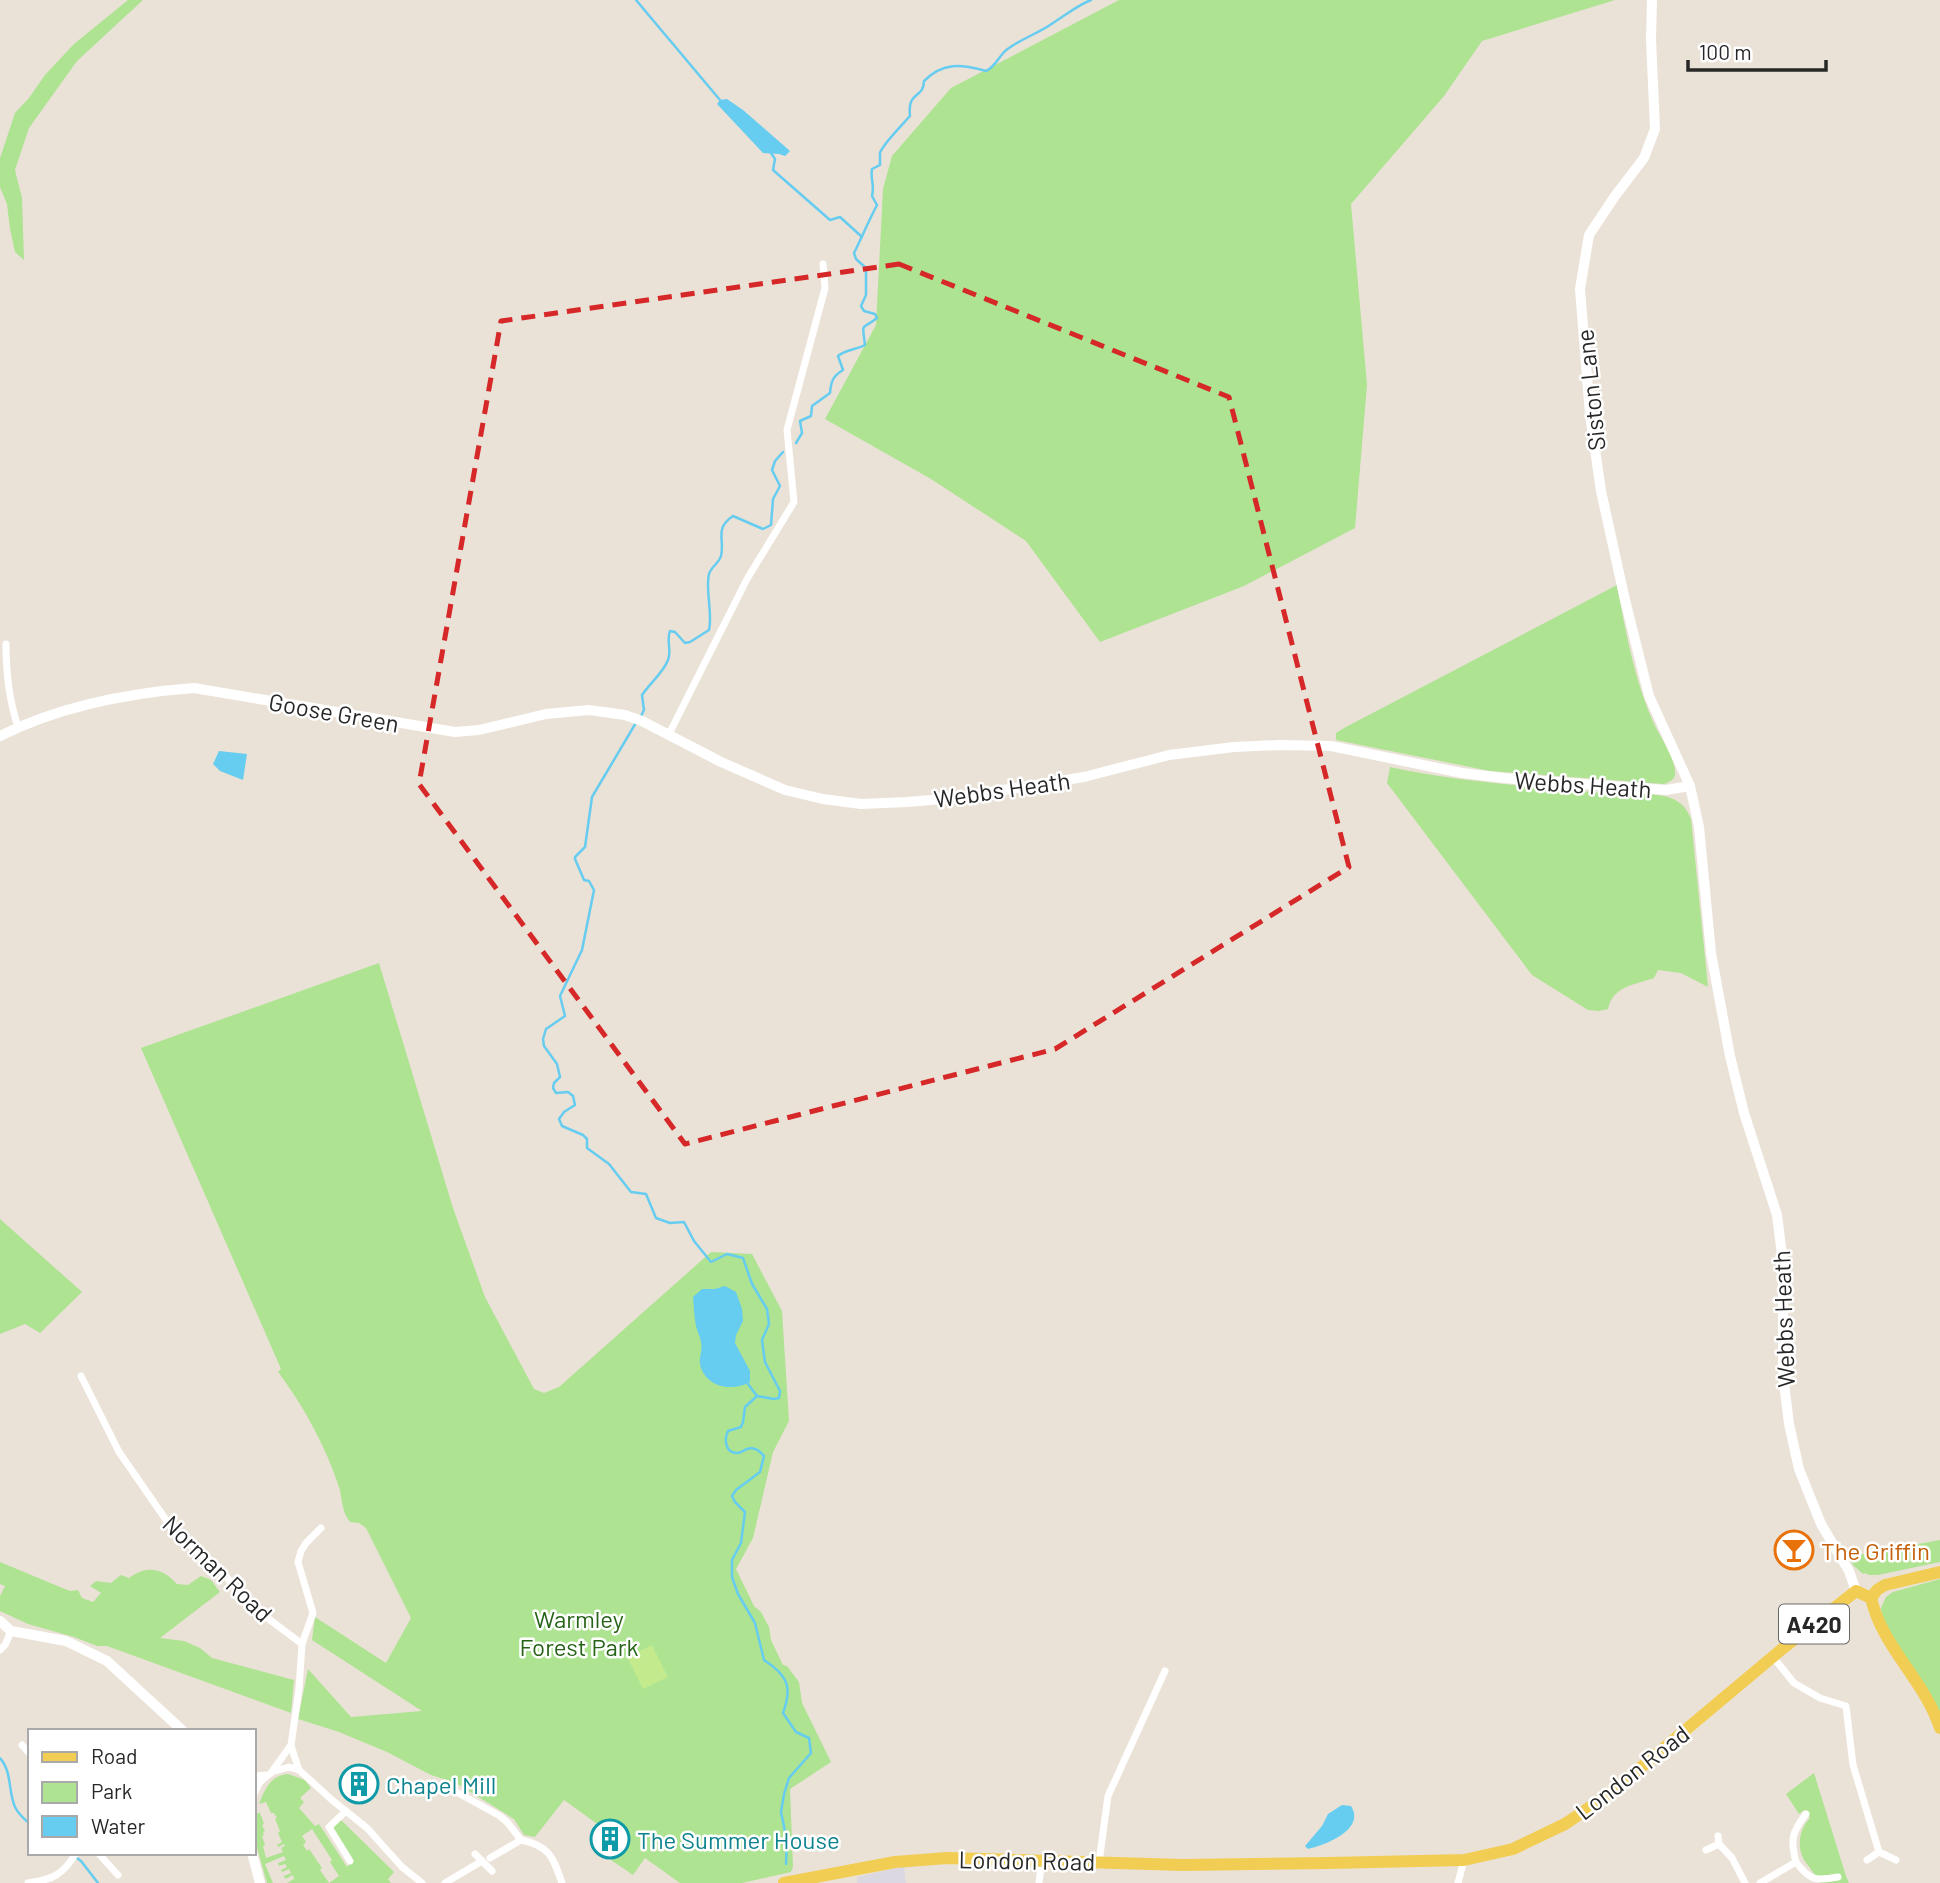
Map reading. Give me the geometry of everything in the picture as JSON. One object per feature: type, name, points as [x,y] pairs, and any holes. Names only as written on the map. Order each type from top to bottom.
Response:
[{"type":"main road","name":"A420","points":[[1856,1591],[1871,1598],[1885,1585],[1940,1572]]},
{"type":"main road","name":"London Road","points":[[784,1883],[895,1861],[966,1858],[1183,1865],[1464,1860],[1513,1849],[1565,1825],[1608,1795],[1856,1591]]},
{"type":"main road","points":[[1871,1598],[1875,1616],[1925,1695],[1940,1728]]},
{"type":"street","name":"Siston Lane","points":[[1652,0],[1655,129],[1644,158],[1589,235],[1580,289],[1590,415],[1600,486],[1625,600],[1650,696],[1690,786]]},
{"type":"street","points":[[669,734],[747,579],[794,502],[787,430],[825,288],[823,264]]},
{"type":"street","points":[[6,644],[11,705],[18,727]]},
{"type":"street","name":"Goose Green","points":[[0,736],[50,714],[93,703],[163,690],[194,688],[456,733],[546,714],[589,710],[625,715],[669,734]]},
{"type":"street","name":"Webbs Heath","points":[[669,734],[721,762],[785,790],[822,799],[861,804],[954,798],[1084,777],[1169,755],[1279,745],[1331,746],[1462,773],[1504,778],[1666,790],[1690,786],[1699,827],[1711,953],[1730,1056],[1744,1113],[1777,1214],[1783,1263],[1783,1376],[1789,1424],[1803,1480],[1821,1524],[1849,1571],[1856,1591]]},
{"type":"street","name":"Norman Road","points":[[81,1376],[119,1452],[180,1538],[217,1565],[253,1607],[303,1641],[313,1614],[299,1562],[301,1551],[320,1528]]},
{"type":"street","points":[[0,1621],[10,1631],[66,1641],[107,1661],[181,1729]]},
{"type":"street","points":[[0,1650],[10,1631]]},
{"type":"street","points":[[299,1770],[291,1745],[303,1641]]},
{"type":"street","points":[[1773,1657],[1794,1683],[1820,1698],[1846,1706],[1853,1765],[1879,1852],[1896,1860]]},
{"type":"street","points":[[1099,1862],[1108,1796],[1165,1671]]},
{"type":"street","points":[[22,1745],[28,1752]]},
{"type":"street","points":[[256,1790],[291,1745]]},
{"type":"street","points":[[256,1776],[289,1767],[299,1770],[367,1828],[401,1867],[422,1883]]},
{"type":"street","points":[[451,1789],[500,1816],[521,1840],[535,1843],[547,1850],[555,1862],[562,1883]]},
{"type":"street","points":[[346,1811],[329,1827],[350,1861]]},
{"type":"street","points":[[1805,1814],[1795,1828],[1792,1847],[1796,1862],[1804,1874],[1820,1881],[1838,1877]]},
{"type":"street","points":[[445,1883],[521,1840]]},
{"type":"street","points":[[1706,1850],[1719,1840],[1745,1883]]},
{"type":"street","points":[[1867,1860],[1879,1852]]},
{"type":"street","points":[[475,1854],[486,1859],[492,1871]]},
{"type":"street","points":[[28,1883],[45,1881],[58,1875],[75,1855]]},
{"type":"street","points":[[100,1855],[118,1875]]},
{"type":"street","points":[[253,1855],[260,1883]]},
{"type":"street","points":[[1039,1883],[1042,1860]]},
{"type":"street","points":[[1458,1883],[1464,1860]]},
{"type":"street","points":[[1760,1883],[1796,1862]]},
{"type":"highlighted area","points":[[899,264],[1229,397],[1349,867],[1055,1049],[685,1144],[419,784],[501,321]]},
{"type":"shaded area","points":[[904,1866],[906,1883],[857,1883],[857,1877]]},
{"type":"green space","points":[[128,0],[143,0],[77,61],[29,128],[15,170],[22,198],[24,260],[15,252],[7,204],[0,187],[0,158],[15,113],[74,44]]},
{"type":"green space","points":[[1119,0],[1615,0],[1482,41],[1444,96],[1351,204],[1367,385],[1355,528],[1244,586],[1100,642],[1026,541],[931,479],[825,419],[876,325],[883,189],[892,156],[951,88]]},
{"type":"green space","points":[[1617,585],[1642,694],[1675,769],[1675,776],[1670,782],[1664,784],[1490,771],[1336,740],[1336,733],[1344,728]]},
{"type":"green space","points":[[1390,767],[1500,784],[1658,795],[1677,801],[1687,810],[1691,819],[1708,987],[1681,973],[1658,970],[1654,978],[1619,991],[1614,995],[1608,1009],[1599,1011],[1588,1010],[1532,975],[1387,783]]},
{"type":"green space","name":"Warmley Forest Park","points":[[379,963],[453,1208],[485,1297],[534,1389],[544,1393],[559,1387],[711,1252],[752,1254],[782,1311],[789,1421],[773,1452],[753,1538],[736,1569],[754,1606],[761,1612],[769,1627],[771,1640],[783,1665],[787,1666],[799,1682],[802,1703],[831,1762],[790,1789],[791,1872],[742,1883],[680,1883],[645,1858],[633,1875],[611,1860],[613,1857],[607,1852],[604,1856],[594,1849],[607,1831],[564,1800],[535,1837],[524,1835],[514,1819],[456,1783],[431,1775],[387,1752],[339,1732],[298,1719],[308,1669],[351,1717],[422,1711],[312,1640],[315,1617],[386,1663],[411,1618],[366,1528],[359,1523],[350,1522],[345,1514],[328,1457],[305,1412],[278,1372],[281,1369],[141,1048]]},
{"type":"green space","points":[[0,1219],[82,1292],[40,1333],[25,1324],[0,1334]]},
{"type":"green space","points":[[1940,1540],[1940,1562],[1878,1575],[1863,1574],[1846,1554],[1852,1548],[1858,1555]]},
{"type":"green space","points":[[0,1562],[70,1591],[78,1590],[82,1598],[93,1602],[101,1593],[90,1586],[96,1581],[111,1583],[121,1575],[129,1578],[142,1571],[154,1570],[166,1574],[177,1584],[188,1585],[201,1576],[211,1580],[220,1592],[160,1638],[184,1641],[200,1648],[212,1658],[294,1680],[291,1713],[107,1646],[97,1646],[28,1624],[0,1611],[0,1596],[5,1586],[0,1584]]},
{"type":"green space","points":[[1940,1579],[1940,1715],[1889,1633],[1881,1608],[1886,1597],[1893,1592]]},
{"type":"green space","points":[[652,1645],[668,1677],[643,1689],[627,1657]]},
{"type":"green space","points":[[1814,1773],[1849,1883],[1820,1883],[1801,1853],[1801,1834],[1810,1818],[1804,1810],[1799,1814],[1786,1794]]},
{"type":"green space","points":[[288,1774],[305,1780],[311,1788],[300,1798],[304,1802],[299,1808],[315,1826],[319,1824],[347,1867],[352,1861],[332,1828],[341,1820],[394,1872],[388,1879],[391,1883],[329,1883],[287,1883],[294,1879],[293,1875],[285,1879],[284,1876],[291,1873],[289,1869],[282,1872],[281,1870],[287,1867],[285,1864],[279,1866],[278,1863],[286,1860],[284,1856],[265,1864],[273,1883],[267,1883],[256,1844],[256,1813],[260,1813],[264,1824],[262,1825],[265,1831],[262,1836],[266,1858],[283,1852],[281,1848],[284,1844],[278,1847],[277,1845],[282,1842],[275,1819],[277,1818],[271,1813],[266,1802],[259,1804],[272,1780]],"holes":[[[312,1829],[339,1876],[329,1883],[320,1870],[322,1868],[303,1845],[306,1842],[302,1836]]]},
{"type":"water","points":[[727,99],[790,151],[785,156],[763,153],[717,104],[720,100]]},
{"type":"water","points":[[219,751],[247,754],[243,780],[220,771],[213,764]]},
{"type":"water","points":[[725,1286],[736,1292],[742,1309],[743,1321],[735,1343],[750,1371],[750,1382],[736,1387],[720,1386],[703,1372],[700,1364],[701,1345],[694,1316],[693,1297],[702,1289]]},
{"type":"water","points":[[1342,1805],[1351,1806],[1354,1814],[1349,1829],[1333,1840],[1308,1849],[1305,1846],[1322,1826],[1328,1814]]},
{"type":"waterway","points":[[636,0],[720,100]]},
{"type":"waterway","points":[[796,443],[802,433],[800,421],[811,416],[812,406],[830,393],[833,379],[843,370],[838,356],[865,345],[864,327],[877,318],[875,314],[864,311],[861,306],[866,295],[866,268],[856,259],[854,253],[877,205],[872,196],[872,169],[880,165],[882,149],[910,116],[911,102],[923,87],[924,81],[938,70],[953,66],[986,71],[1009,48],[1091,0]]},
{"type":"waterway","points":[[771,153],[775,159],[773,170],[830,220],[840,217],[862,237]]},
{"type":"waterway","points":[[641,716],[644,710],[642,695],[668,660],[670,631],[675,632],[685,643],[709,630],[708,580],[721,556],[721,534],[724,525],[733,516],[763,529],[771,525],[773,499],[780,486],[772,470],[775,461],[783,452]]},
{"type":"waterway","points":[[637,721],[592,797],[585,847],[575,859],[584,880],[589,881],[594,890],[582,950],[560,996],[565,1016],[546,1029],[544,1046],[557,1064],[560,1077],[553,1088],[556,1093],[568,1092],[573,1096],[575,1105],[559,1119],[562,1126],[583,1135],[587,1139],[587,1148],[609,1164],[631,1192],[646,1194],[656,1218],[670,1223],[684,1222],[694,1241],[711,1262],[727,1254],[743,1258],[752,1284],[767,1309],[769,1324],[762,1340],[765,1362],[780,1391],[779,1398],[757,1396]]},
{"type":"waterway","points":[[748,1384],[757,1396],[745,1407],[741,1427],[728,1431],[727,1445],[734,1453],[752,1448],[764,1456],[760,1472],[732,1496],[745,1512],[741,1543],[732,1560],[732,1577],[738,1594],[755,1623],[764,1660],[778,1671],[786,1682],[787,1695],[783,1713],[796,1732],[809,1738],[811,1753],[789,1778],[784,1794],[781,1812],[787,1841],[786,1864]]},
{"type":"waterway","points":[[0,1758],[8,1775],[15,1807],[28,1822]]},
{"type":"waterway","points":[[73,1855],[81,1861],[98,1883]]},
{"type":"place","name":"The Griffin","points":[[1794,1550]]},
{"type":"place","name":"Chapel Mill","points":[[359,1784]]},
{"type":"place","name":"The Summer House","points":[[610,1839]]}]
